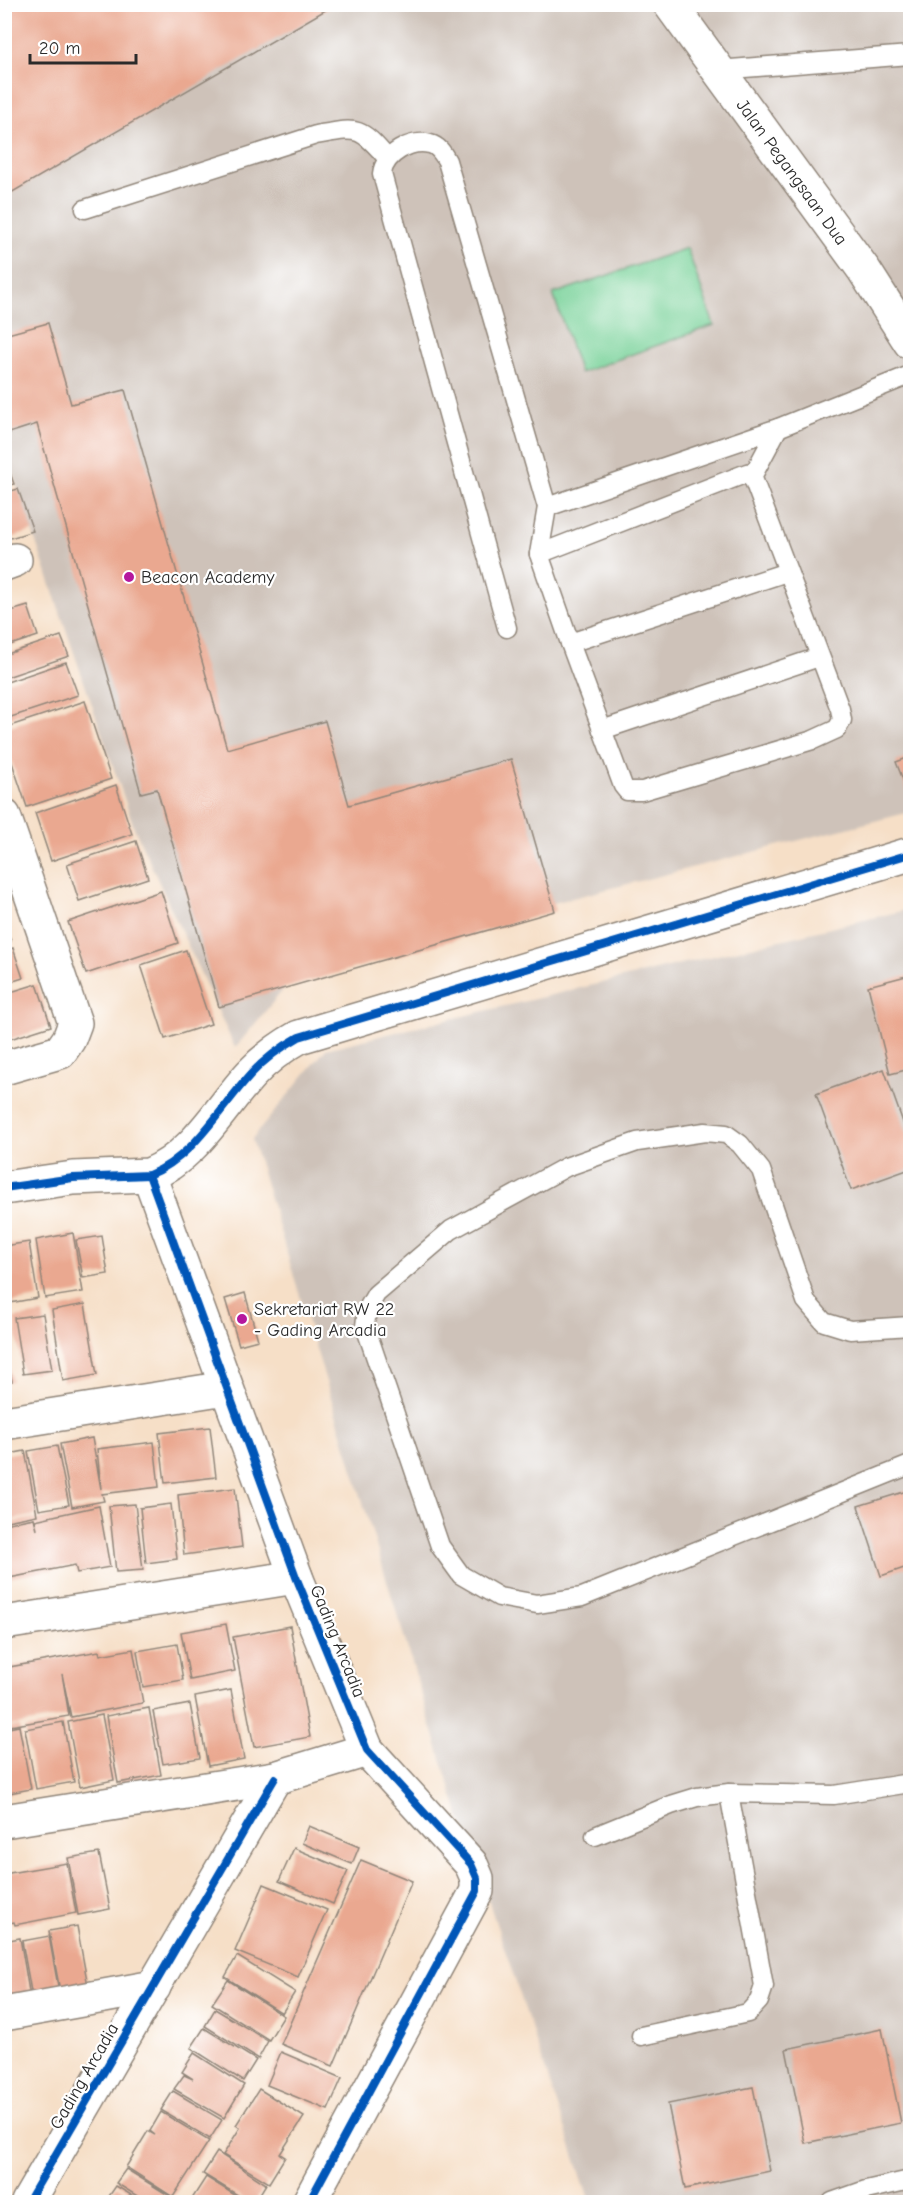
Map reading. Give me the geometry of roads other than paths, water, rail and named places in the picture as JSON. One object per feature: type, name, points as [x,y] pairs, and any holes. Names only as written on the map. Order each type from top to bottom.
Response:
[{"type":"street","name":"Jalan Pegangsaan Dua","points":[[670,4],[864,270],[910,342]]},
{"type":"street","points":[[4,816],[75,1023],[69,1039],[60,1052],[4,1068]]},
{"type":"street","points":[[4,1188],[73,1178],[149,1175],[172,1163],[195,1141],[251,1073],[271,1055],[299,1037],[910,854]]},
{"type":"street","name":"Gading Arcadia","points":[[149,1175],[296,1577],[366,1750],[471,1864],[477,1878],[477,1891],[309,2202]]},
{"type":"street","points":[[4,1423],[226,1388]]},
{"type":"street","name":"Gading Arcadia","points":[[4,1623],[296,1577]]},
{"type":"street","points":[[4,1821],[275,1778],[366,1750]]},
{"type":"street","name":"Gading Arcadia","points":[[28,2202],[275,1778]]},
{"type":"street","name":"Gading Arcadia","points":[[4,2014],[154,1987]]},
{"type":"lane","points":[[718,70],[910,55]]},
{"type":"lane","points":[[85,209],[316,135],[349,129],[369,136],[387,158]]},
{"type":"lane","points":[[507,628],[383,182],[382,166],[387,158],[407,147],[429,143],[437,147],[447,161],[548,507],[539,554],[623,786],[627,791],[634,792],[813,740],[837,729],[842,720],[840,709],[752,477],[747,473],[539,554]]},
{"type":"lane","points":[[548,507],[778,428],[910,375]]},
{"type":"lane","points":[[752,477],[778,428]]},
{"type":"lane","points":[[570,643],[787,572]]},
{"type":"lane","points":[[602,730],[819,657]]},
{"type":"lane","points":[[910,1326],[850,1330],[824,1322],[806,1300],[761,1170],[740,1144],[726,1134],[705,1132],[638,1142],[566,1167],[451,1230],[376,1294],[367,1310],[365,1326],[440,1546],[460,1575],[499,1597],[537,1604],[582,1597],[910,1466]]},
{"type":"lane","points":[[595,1836],[671,1805],[697,1797],[729,1793],[834,1795],[910,1783]]},
{"type":"lane","points":[[641,2036],[748,2013],[759,2001],[764,1986],[729,1793]]},
{"type":"lane","points":[[832,2202],[866,2190],[910,2180]]},
{"type":"place","name":"Beacon Academy","points":[[129,577]]},
{"type":"place","name":"Sekretariat RW 22 - Gading Arcadia","points":[[242,1319]]}]
